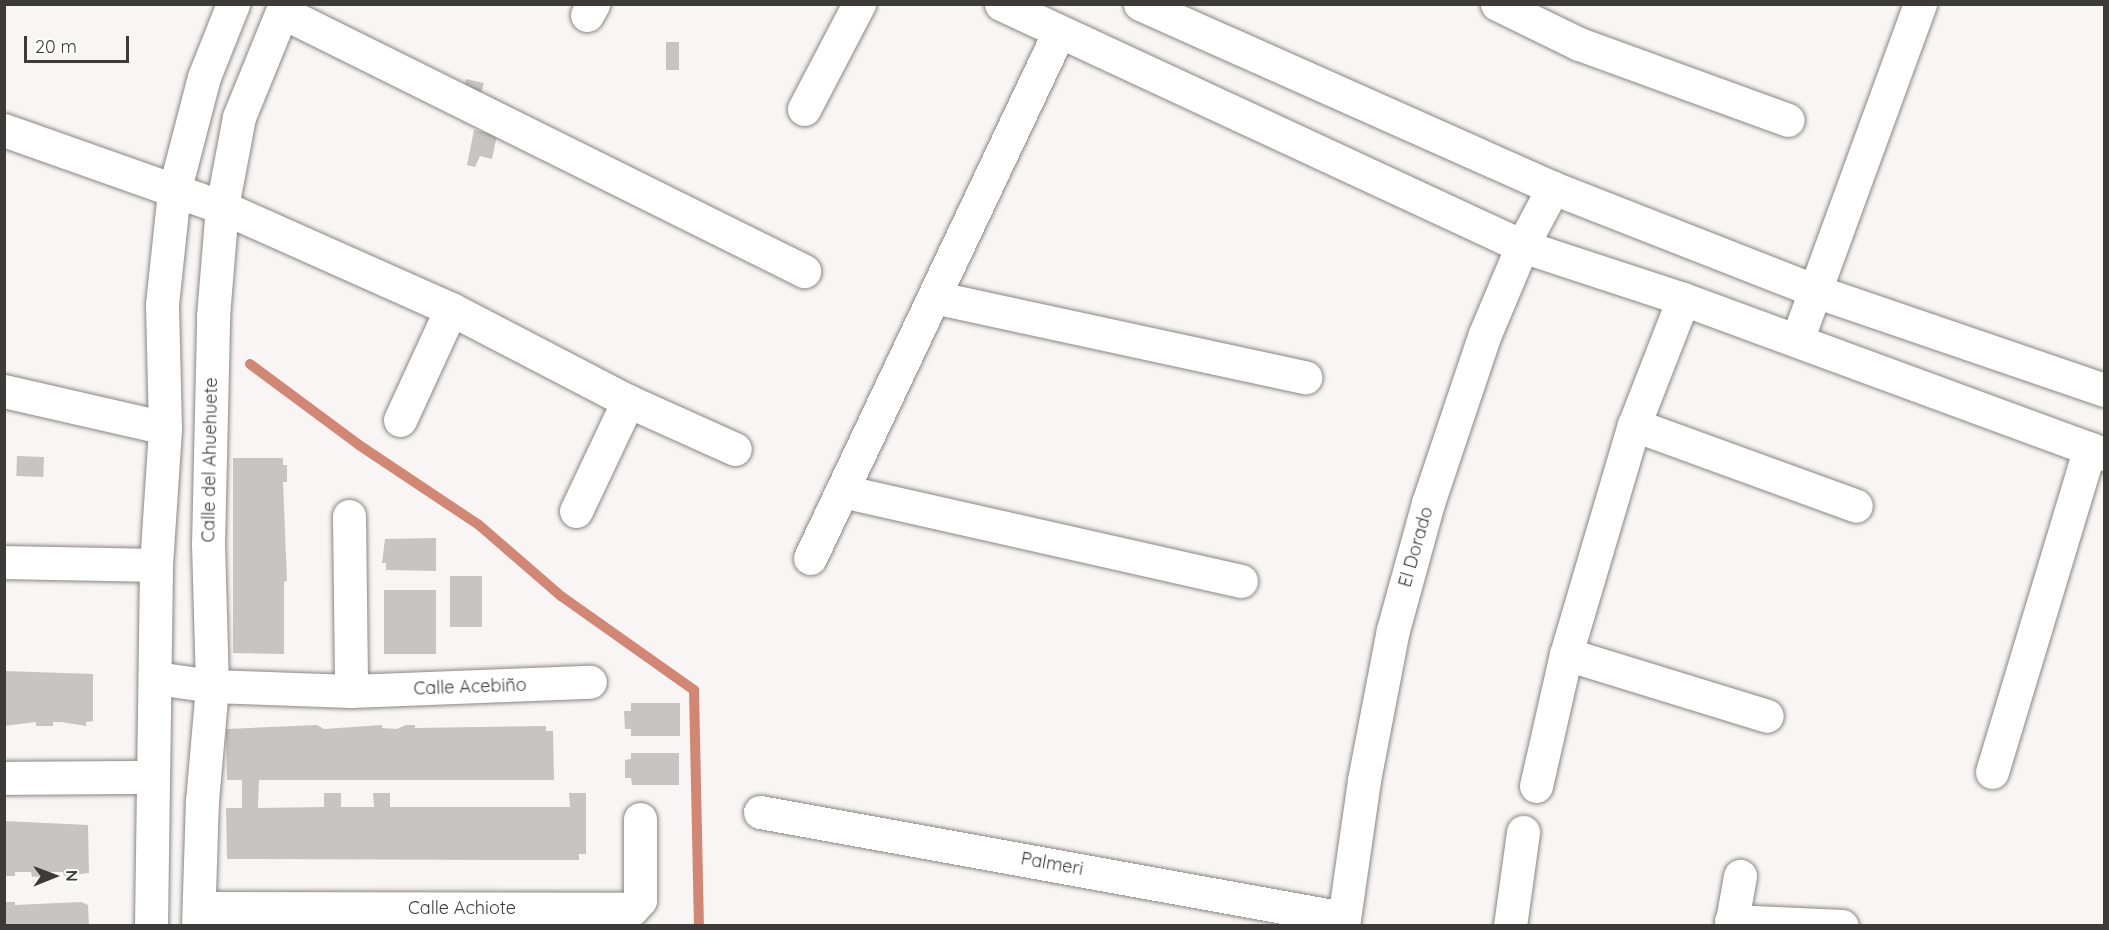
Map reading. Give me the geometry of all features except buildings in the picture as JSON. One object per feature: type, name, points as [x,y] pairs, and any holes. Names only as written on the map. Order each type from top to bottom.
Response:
[{"type":"street","points":[[151,926],[156,566],[165,428],[162,304],[174,192],[204,77],[234,4]]},
{"type":"street","points":[[804,109],[859,4]]},
{"type":"street","points":[[1001,4],[1058,34],[1522,246],[1683,299],[2097,451],[1992,772]]},
{"type":"street","points":[[1140,4],[1202,17],[1553,188],[1818,292],[2104,390]]},
{"type":"street","points":[[1497,4],[1579,44],[1788,120]]},
{"type":"street","points":[[1797,340],[1818,292],[1920,4]]},
{"type":"street","points":[[284,8],[804,272]]},
{"type":"street","name":"Calle del Ahuehuete","points":[[199,917],[202,801],[212,686],[209,433],[213,316],[222,207],[239,117],[284,8]]},
{"type":"street","points":[[810,558],[1058,34]]},
{"type":"street","points":[[4,130],[81,154],[174,192],[222,207],[451,309],[628,401],[735,449]]},
{"type":"street","name":"El Dorado","points":[[1343,922],[1364,780],[1394,630],[1428,503],[1485,334],[1522,246],[1553,188]]},
{"type":"street","points":[[934,297],[1305,377]]},
{"type":"street","points":[[1536,786],[1566,654],[1634,425],[1683,299]]},
{"type":"street","points":[[400,420],[451,309]]},
{"type":"street","points":[[4,391],[165,428]]},
{"type":"street","points":[[576,511],[628,401]]},
{"type":"street","points":[[1634,425],[1856,506]]},
{"type":"street","points":[[842,491],[1241,581]]},
{"type":"street","points":[[349,516],[351,691]]},
{"type":"street","points":[[4,562],[156,566]]},
{"type":"street","points":[[1566,654],[1767,716]]},
{"type":"street","name":"Calle Acebiño","points":[[156,678],[212,686],[351,691],[590,682]]},
{"type":"street","points":[[4,778],[152,777]]},
{"type":"street","name":"Palmeri","points":[[760,813],[1343,922]]},
{"type":"street","name":"Calle Achiote","points":[[199,917],[632,909],[640,900],[640,819]]},
{"type":"street","points":[[1510,926],[1523,832]]},
{"type":"street","points":[[1740,876],[1731,923],[1842,926]]},
{"type":"waterway","points":[[250,364],[359,445],[479,525],[561,596],[694,690],[699,926]]}]
